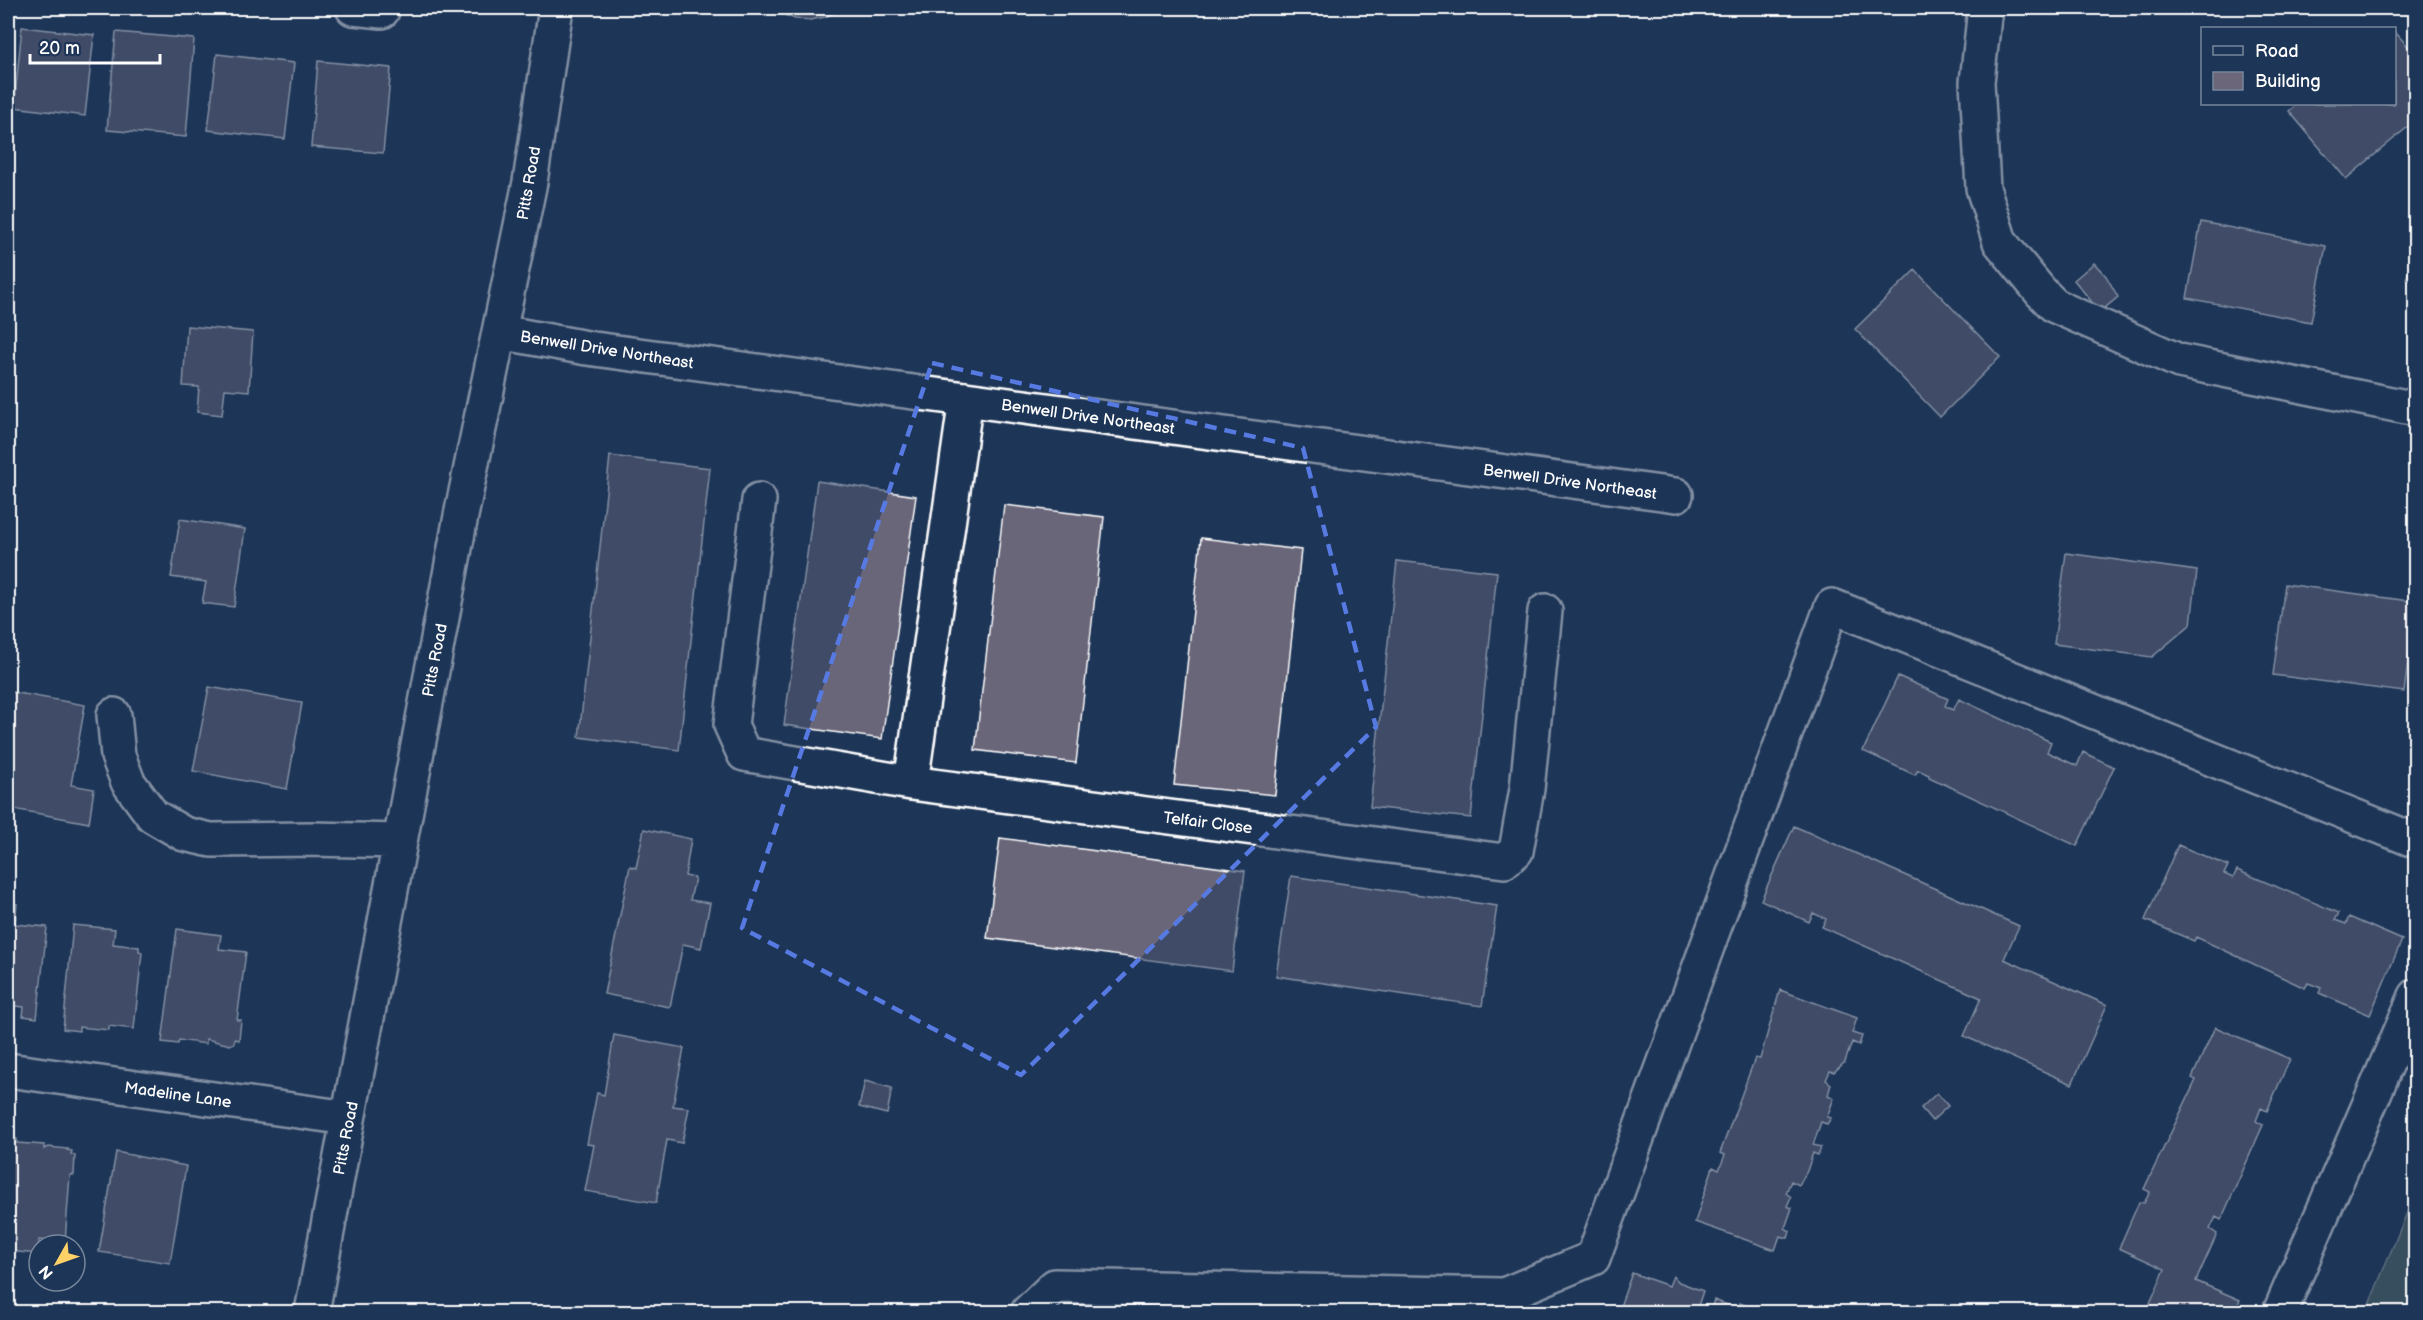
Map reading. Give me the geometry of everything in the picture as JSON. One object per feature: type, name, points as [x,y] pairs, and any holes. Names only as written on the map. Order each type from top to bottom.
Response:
[{"type":"street","name":"Pitts Road","points":[[312,1312],[461,516],[530,182],[556,8]]},
{"type":"street","points":[[1985,8],[1977,82],[1983,189],[2000,242],[2055,306],[2179,361],[2415,409]]},
{"type":"street","name":"Benwell Drive Northeast","points":[[500,332],[587,348],[1676,495]]},
{"type":"street","points":[[911,783],[966,399]]},
{"type":"street","name":"Telfair Close","points":[[759,500],[731,725],[744,754],[911,783],[1504,861],[1516,852],[1523,810],[1545,611]]},
{"type":"street","points":[[1028,1312],[1055,1286],[1504,1295],[1593,1258],[1832,606],[2415,842]]},
{"type":"street","points":[[114,715],[118,756],[128,782],[153,816],[184,834],[211,840],[400,841]]},
{"type":"street","points":[[2280,1312],[2415,996]]},
{"type":"street","name":"Madeline Lane","points":[[8,1070],[348,1118]]},
{"type":"highlighted area","points":[[932,363],[1303,448],[1376,727],[1021,1075],[742,928]]},
{"type":"green space","points":[[2415,1193],[2415,1312],[2366,1312]]},
{"type":"building","points":[[767,8],[845,8],[825,17],[810,20],[795,19]]},
{"type":"building","points":[[22,27],[94,35],[85,116],[14,107]]},
{"type":"building","points":[[116,32],[194,39],[186,137],[107,130]]},
{"type":"building","points":[[2396,33],[2416,55],[2416,120],[2346,179],[2289,111],[2296,105],[2396,105]]},
{"type":"building","points":[[217,54],[294,63],[285,139],[208,130]]},
{"type":"building","points":[[318,61],[391,68],[383,153],[311,147]]},
{"type":"building","points":[[2201,222],[2326,246],[2311,322],[2187,298]]},
{"type":"building","points":[[2416,250],[2416,282],[2406,279]]},
{"type":"building","points":[[2094,263],[2106,276],[2118,297],[2100,312],[2074,280]]},
{"type":"building","points":[[1915,270],[2000,357],[1940,417],[1855,329]]},
{"type":"building","points":[[187,326],[253,332],[249,391],[225,389],[222,415],[197,412],[199,387],[183,386]]},
{"type":"building","points":[[610,456],[710,468],[679,750],[579,737]]},
{"type":"building","points":[[817,481],[916,496],[882,739],[784,725]]},
{"type":"building","points":[[1004,505],[1104,517],[1076,763],[975,750]]},
{"type":"building","points":[[180,519],[245,529],[234,607],[202,603],[206,582],[171,577]]},
{"type":"building","points":[[1201,538],[1301,550],[1275,795],[1174,785]]},
{"type":"building","points":[[2066,553],[2197,571],[2191,624],[2152,657],[2054,644]]},
{"type":"building","points":[[1397,561],[1497,572],[1471,818],[1370,807]]},
{"type":"building","points":[[2285,584],[2416,602],[2404,692],[2273,675]]},
{"type":"building","points":[[1898,676],[1948,699],[1945,706],[1953,710],[1959,699],[2051,742],[2047,752],[2077,766],[2083,752],[2114,767],[2077,846],[1918,770],[1915,775],[1863,751]]},
{"type":"building","points":[[209,687],[302,703],[287,789],[193,771]]},
{"type":"building","points":[[12,692],[85,705],[71,785],[94,789],[89,823],[8,808],[8,715]]},
{"type":"building","points":[[1794,826],[2019,926],[2004,959],[2107,1005],[2072,1084],[1964,1036],[1981,998],[1822,927],[1826,919],[1813,913],[1809,922],[1761,900]]},
{"type":"building","points":[[644,829],[691,839],[685,876],[695,878],[690,900],[710,903],[701,948],[683,944],[670,1007],[604,994],[630,866],[636,868]]},
{"type":"building","points":[[1000,838],[1245,871],[1232,971],[987,938]]},
{"type":"building","points":[[2178,845],[2228,866],[2224,874],[2233,878],[2237,870],[2339,913],[2335,920],[2346,924],[2349,917],[2402,940],[2370,1015],[2319,993],[2321,988],[2308,983],[2305,988],[2196,937],[2194,941],[2145,920]]},
{"type":"building","points":[[1291,876],[1497,906],[1482,1006],[1276,976]]},
{"type":"building","points":[[8,903],[17,904],[15,924],[47,927],[37,1018],[23,1016],[24,1007],[8,1005]]},
{"type":"building","points":[[73,925],[115,929],[113,944],[139,947],[139,951],[142,952],[134,1029],[109,1026],[109,1030],[79,1027],[79,1031],[63,1029]]},
{"type":"building","points":[[177,929],[221,935],[219,949],[246,952],[237,1020],[241,1020],[239,1040],[235,1039],[230,1045],[206,1039],[206,1044],[179,1040],[178,1044],[162,1042]]},
{"type":"building","points":[[1780,990],[1857,1018],[1852,1033],[1862,1036],[1859,1045],[1852,1042],[1845,1062],[1834,1072],[1830,1071],[1826,1080],[1831,1084],[1828,1095],[1834,1098],[1827,1117],[1831,1118],[1827,1124],[1821,1122],[1813,1145],[1821,1147],[1818,1155],[1813,1153],[1799,1185],[1791,1181],[1786,1193],[1791,1197],[1787,1206],[1792,1208],[1785,1228],[1790,1231],[1788,1238],[1780,1236],[1775,1250],[1695,1222],[1713,1167],[1719,1170],[1725,1155],[1720,1153],[1755,1058],[1760,1059]]},
{"type":"building","points":[[2215,1027],[2290,1059],[2267,1111],[2261,1108],[2256,1121],[2263,1125],[2221,1220],[2216,1217],[2210,1229],[2217,1234],[2196,1281],[2240,1300],[2235,1312],[2146,1312],[2165,1269],[2119,1248],[2139,1202],[2144,1203],[2150,1192],[2144,1189],[2196,1080],[2192,1078]]},
{"type":"building","points":[[614,1035],[684,1048],[673,1106],[689,1108],[682,1143],[667,1140],[656,1203],[585,1191],[594,1145],[587,1144],[597,1093],[604,1095]]},
{"type":"building","points":[[865,1081],[892,1088],[887,1114],[859,1107]]},
{"type":"building","points":[[1937,1093],[1948,1106],[1932,1121],[1921,1108]]},
{"type":"building","points":[[8,1138],[17,1139],[17,1143],[44,1145],[44,1149],[48,1147],[72,1151],[71,1155],[75,1155],[74,1175],[70,1175],[66,1233],[27,1233],[27,1253],[8,1251]]},
{"type":"building","points":[[116,1152],[186,1166],[170,1263],[99,1252]]},
{"type":"building","points":[[1632,1273],[1669,1286],[1673,1276],[1679,1282],[1703,1291],[1698,1306],[1710,1311],[1714,1300],[1738,1309],[1740,1303],[1750,1307],[1748,1312],[1618,1312]]}]
